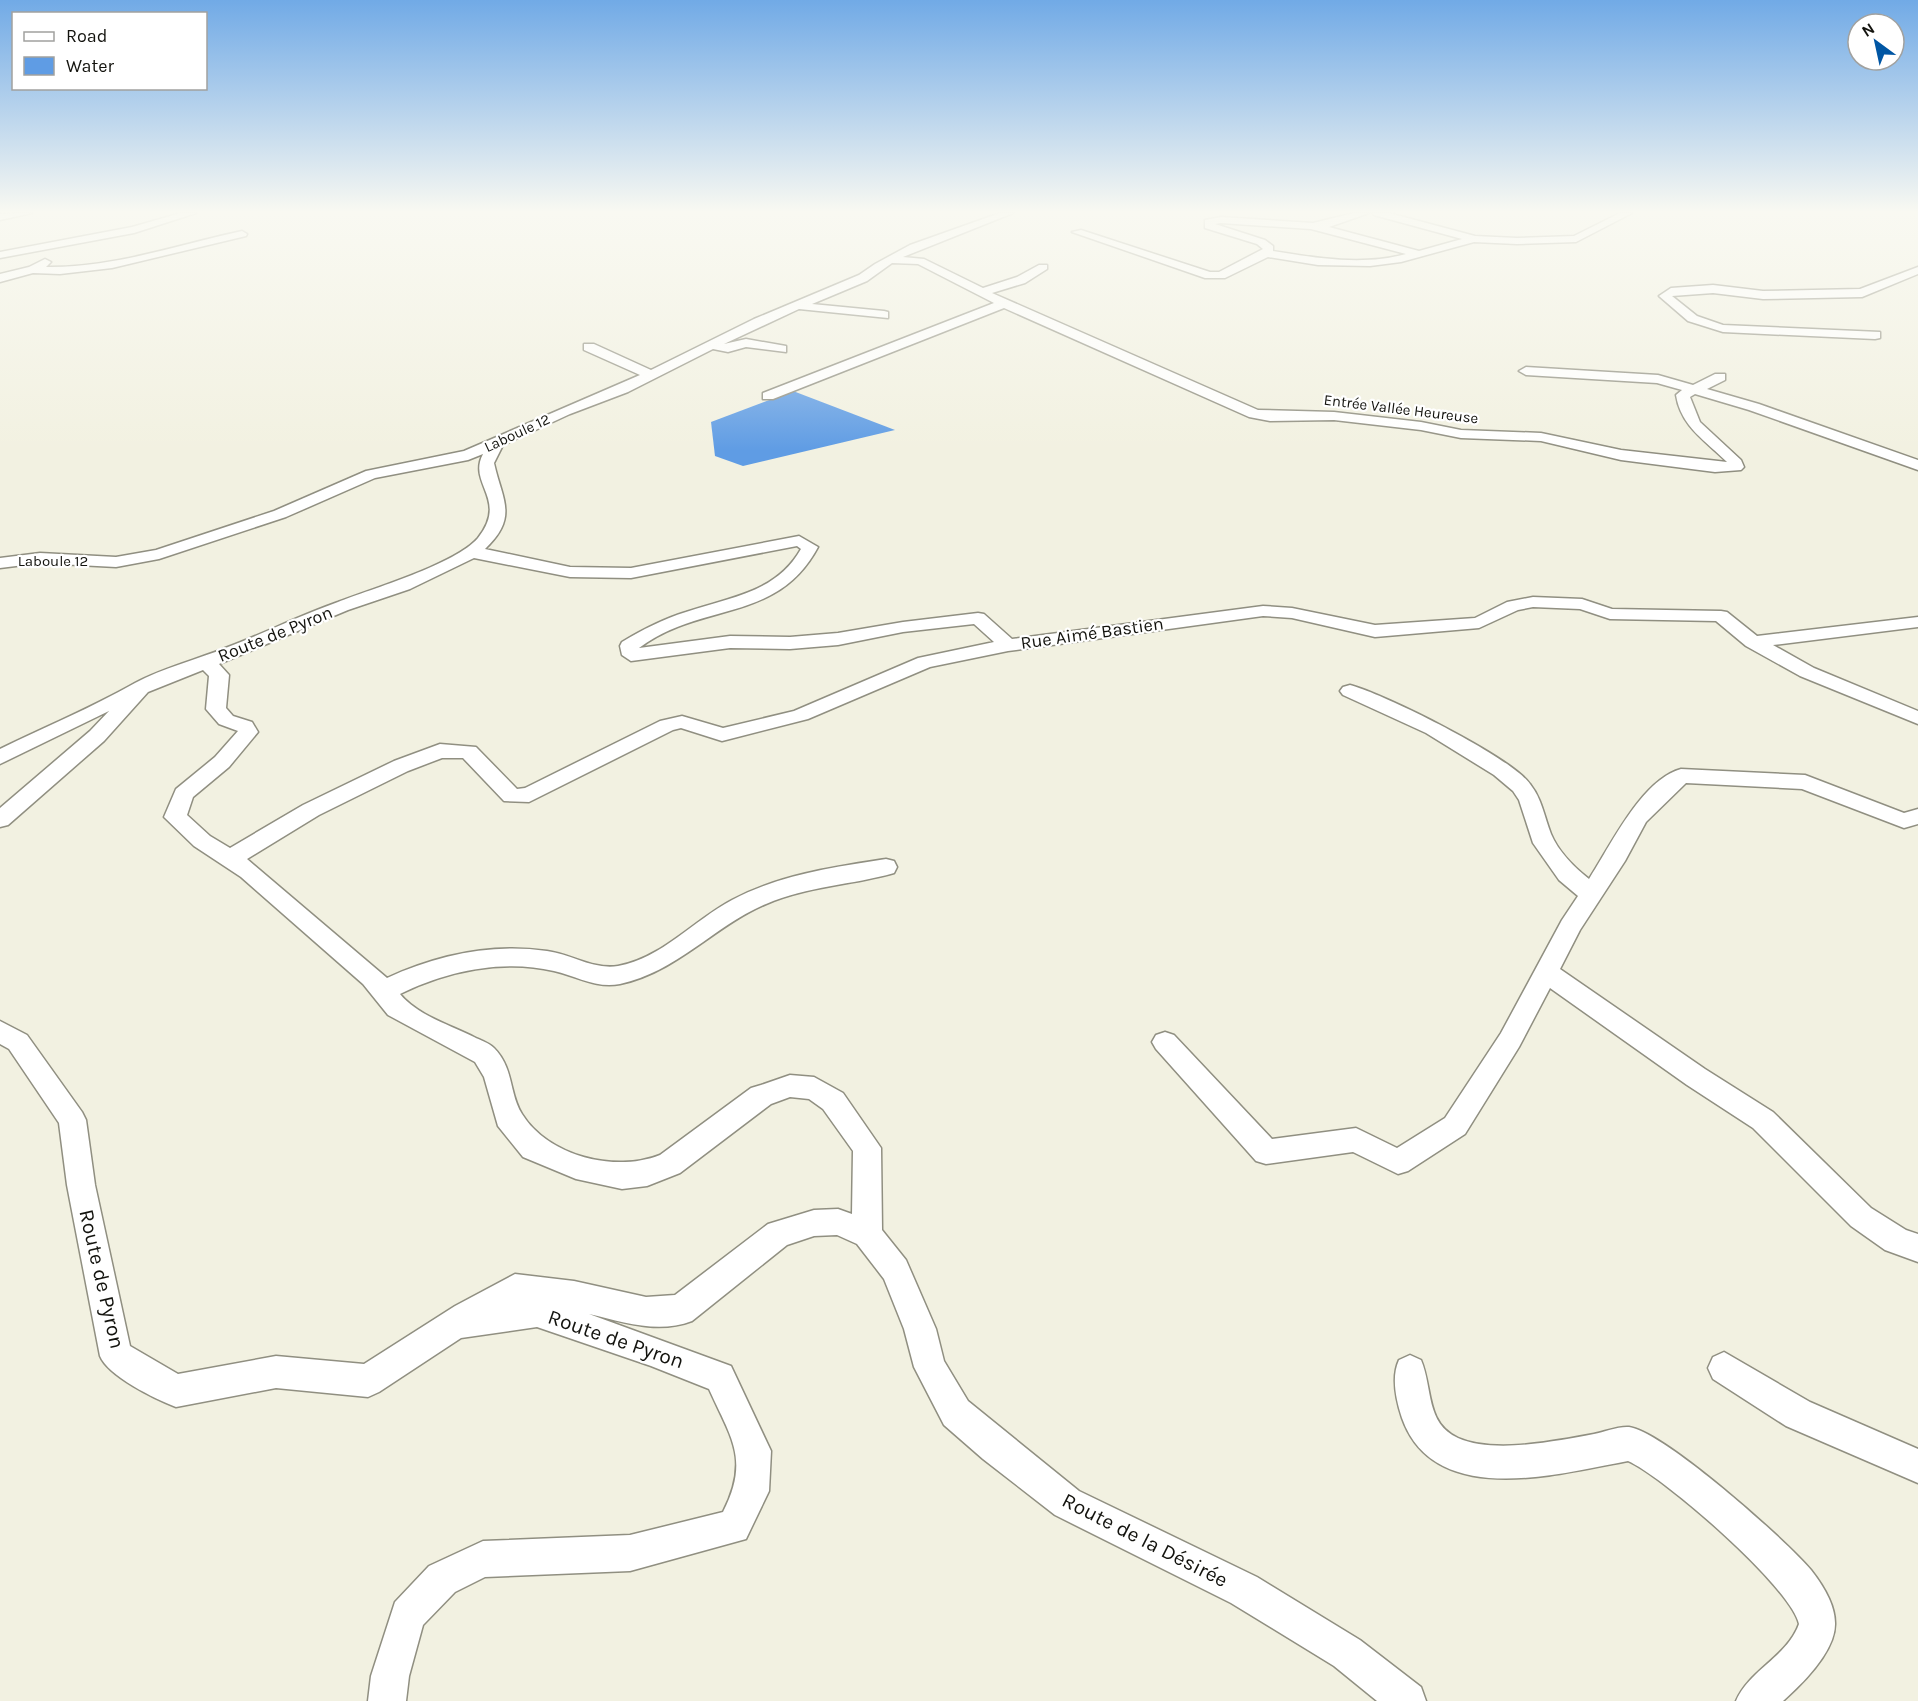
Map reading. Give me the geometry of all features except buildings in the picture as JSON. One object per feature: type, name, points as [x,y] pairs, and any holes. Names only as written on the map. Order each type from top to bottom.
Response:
[{"type":"street","name":"Laboule 12","points":[[0,563],[40,558],[116,562],[159,554],[280,514],[371,474],[492,451],[565,411],[651,375],[708,345],[829,292]]},
{"type":"street","name":"Entrée Vallée Heureuse","points":[[984,292],[1004,304],[1254,414],[1270,417],[1334,416],[1421,426],[1461,434],[1540,437],[1621,455],[1715,467],[1736,467],[1729,456],[1699,430],[1689,417],[1683,395],[1691,389]]},
{"type":"street","points":[[1670,292],[1665,296],[1678,311],[1715,328],[1744,332],[1875,335]]},
{"type":"street","points":[[1741,292],[1763,295],[1864,292]]},
{"type":"street","points":[[768,396],[1004,304]]},
{"type":"street","points":[[799,305],[884,315]]},
{"type":"street","points":[[708,345],[722,349],[749,343],[781,349]]},
{"type":"street","points":[[589,347],[651,375]]},
{"type":"street","points":[[1526,371],[1650,378],[1754,407],[1918,465]]},
{"type":"street","points":[[1691,389],[1720,376]]},
{"type":"street","points":[[1481,445],[1521,443],[1540,437]]},
{"type":"street","name":"Route de Pyron","points":[[0,820],[97,736],[141,688],[342,606],[404,585],[472,552],[484,541],[498,518],[499,502],[487,472],[492,451]]},
{"type":"street","name":"Rue Aimé Bastien","points":[[472,552],[570,572],[631,573],[799,540],[810,547],[802,566],[759,597],[654,629],[629,646],[631,655],[730,642],[790,644],[838,639],[903,627],[978,618],[1008,645],[1263,611],[1292,613],[1375,631],[1479,623],[1513,606],[1533,602],[1560,602],[1582,604],[1610,614],[1721,616],[1753,642],[1807,672],[1918,718]]},
{"type":"street","points":[[1753,642],[1918,622]]},
{"type":"street","points":[[231,858],[311,810],[440,751],[469,752],[512,796],[529,795],[667,725],[682,722],[722,735],[801,715],[925,662],[1008,645]]},
{"type":"street","points":[[206,662],[219,675],[216,709],[226,720],[245,726],[248,732],[222,762],[184,794],[175,817],[202,842],[231,858],[372,977],[397,1008],[484,1054],[497,1074],[508,1118],[533,1148],[576,1167],[622,1176],[647,1173],[670,1164],[761,1096],[790,1086],[814,1088],[833,1101],[867,1148],[867,1234]]},
{"type":"street","points":[[0,757],[141,688]]},
{"type":"street","points":[[1350,691],[1433,729],[1501,770],[1521,786],[1530,800],[1541,838],[1567,874],[1591,894]]},
{"type":"street","points":[[1166,1042],[1266,1152],[1356,1140],[1398,1162],[1455,1126],[1510,1040],[1546,972],[1637,818],[1658,795],[1681,776],[1804,782],[1904,821],[1918,816]]},
{"type":"street","points":[[384,990],[428,969],[460,961],[502,958],[548,960],[594,973],[616,976],[668,955],[741,906],[777,891],[832,876],[886,867]]},
{"type":"street","points":[[1546,972],[1687,1071],[1763,1120],[1861,1217],[1896,1240],[1918,1248]]},
{"type":"street","name":"Route de Pyron","points":[[0,1031],[18,1042],[72,1120],[83,1197],[116,1356],[176,1391],[276,1372],[368,1381],[455,1324],[537,1312],[651,1350],[720,1377],[754,1451],[752,1491],[734,1527],[630,1553],[483,1559],[442,1579],[408,1615],[390,1676],[387,1701]]},
{"type":"street","name":"Route de la Désirée","points":[[455,1324],[515,1289],[574,1296],[646,1312],[681,1310],[778,1234],[814,1223],[838,1222],[867,1234],[895,1270],[920,1329],[930,1367],[956,1413],[995,1447],[1067,1503],[1244,1590],[1347,1653],[1407,1701]]},
{"type":"street","points":[[1724,1368],[1798,1414],[1918,1466]]},
{"type":"street","points":[[1410,1371],[1415,1408],[1428,1436],[1448,1453],[1505,1463],[1629,1444],[1647,1452],[1754,1536],[1808,1595],[1818,1621],[1811,1645],[1755,1701]]},
{"type":"water","points":[[793,391],[895,430],[743,466],[715,456],[711,422]]}]
